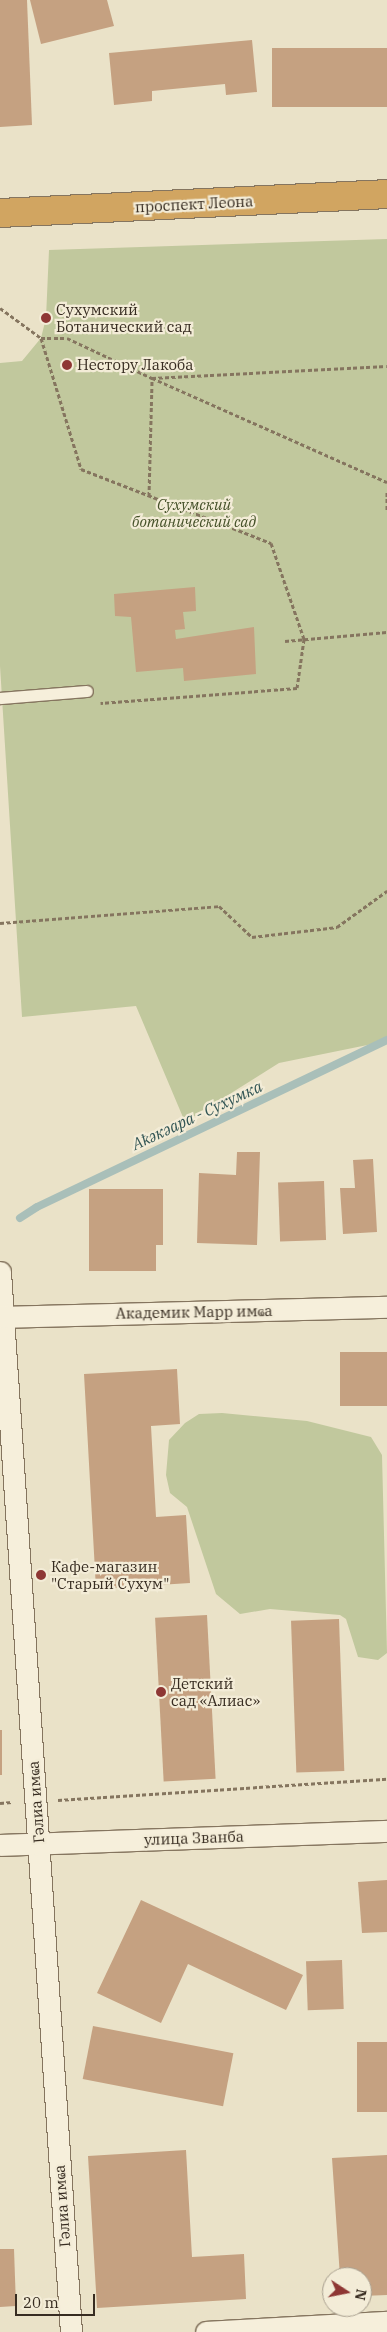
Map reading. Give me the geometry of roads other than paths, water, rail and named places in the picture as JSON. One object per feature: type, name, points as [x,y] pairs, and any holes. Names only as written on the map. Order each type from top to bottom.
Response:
[{"type":"highway","name":"проспект Леона","points":[[0,213],[387,194]]},
{"type":"street","name":"Гәлиа имҩа","points":[[0,1272],[1,1317],[36,1801],[71,2332]]},
{"type":"street","name":"Академик Марр имҩа","points":[[1,1317],[387,1308]]},
{"type":"street","name":"улица Званба","points":[[0,1845],[387,1831]]},
{"type":"street","points":[[206,2332],[387,2322]]},
{"type":"lane","points":[[0,698],[87,691]]},
{"type":"waterway","name":"Аҟәкәара - Сухумка","points":[[20,1218],[37,1207],[387,1040]]},
{"type":"place","name":"Сухумский Ботанический сад","points":[[46,318]]},
{"type":"place","name":"Нестору Лакоба","points":[[67,365]]},
{"type":"place","name":"Кафе-магазин \"Старый Сухум\"","points":[[41,1575]]},
{"type":"place","name":"Детский сад «Алиас»","points":[[161,1692]]},
{"type":"park label","name":"Сухумский ботанический сад","points":[[194,512]]}]
